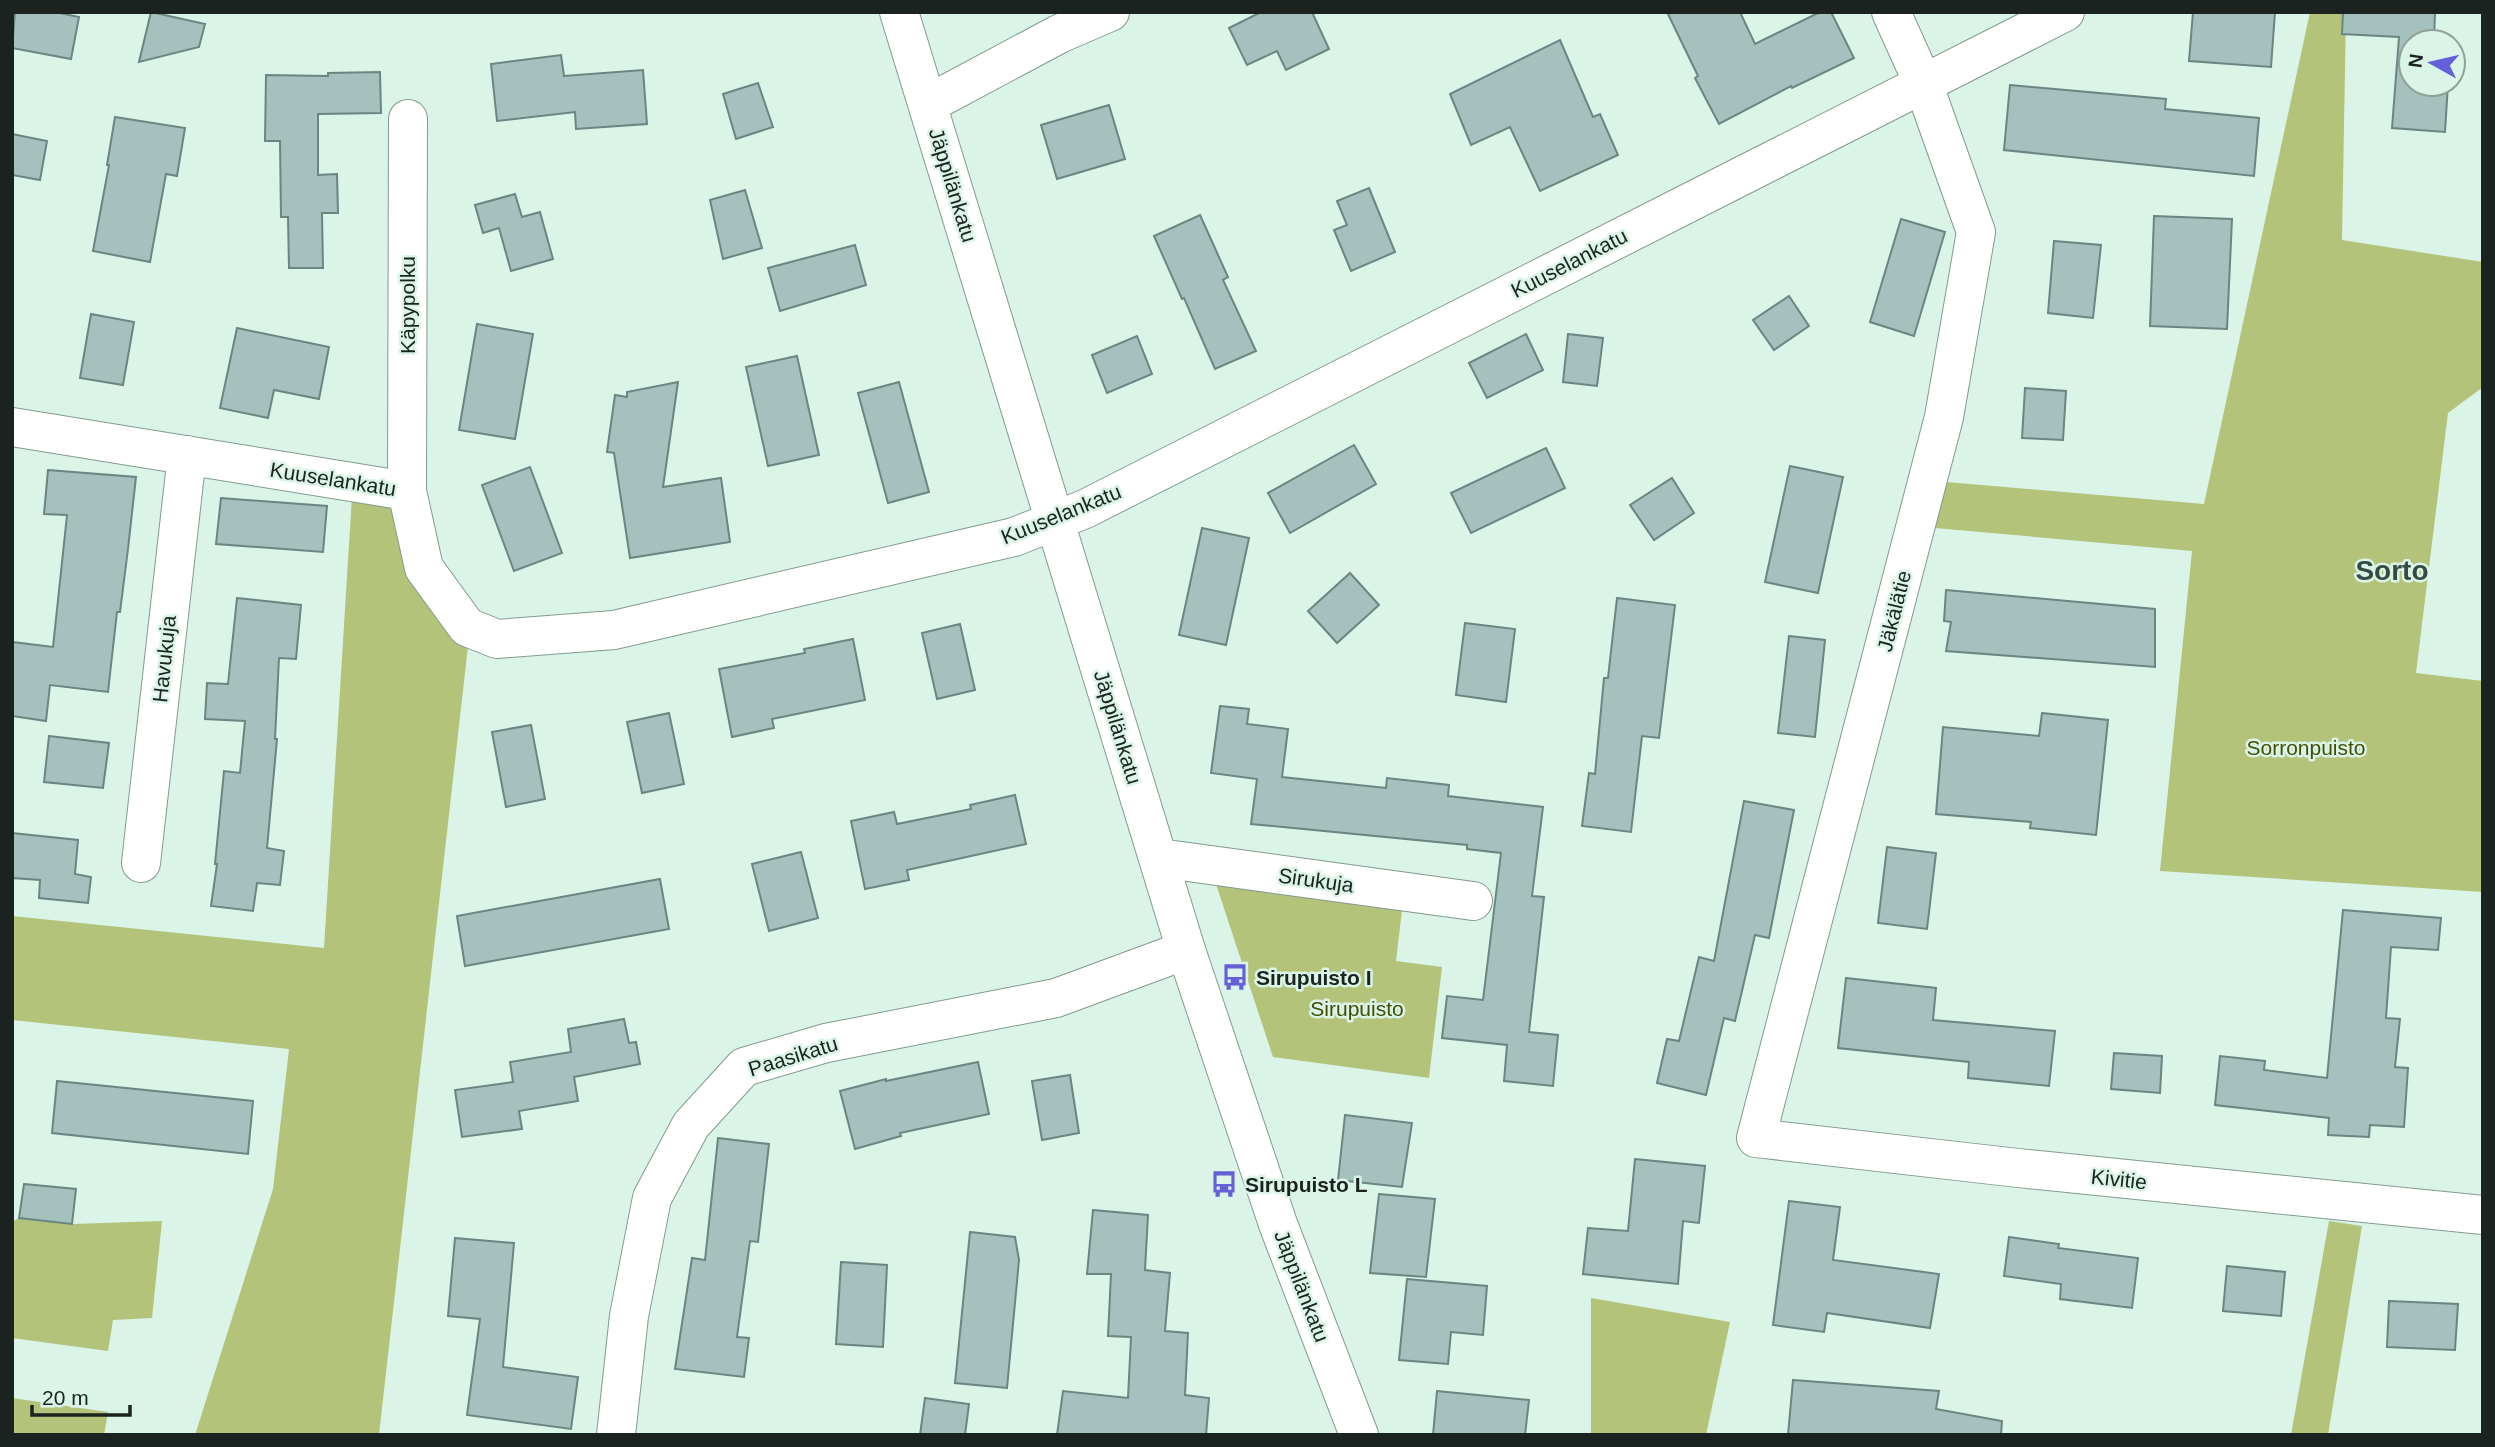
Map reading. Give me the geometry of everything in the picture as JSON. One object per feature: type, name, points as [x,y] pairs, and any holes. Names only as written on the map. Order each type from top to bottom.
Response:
[{"type":"street","name":"Jäppilänkatu","points":[[899,12],[1186,950],[1278,1224],[1359,1435]]},
{"type":"street","points":[[928,104],[1059,34],[1110,12]]},
{"type":"street","name":"Jäkälätie","points":[[1756,1138],[1944,417],[1976,232],[1923,83],[1891,12]]},
{"type":"street","name":"Kuuselankatu","points":[[12,427],[407,491],[424,568],[467,627],[497,639],[614,630],[1014,537],[1053,522],[1097,503],[2065,12]]},
{"type":"street","name":"Käpypolku","points":[[407,491],[408,119]]},
{"type":"street","name":"Havukuja","points":[[141,863],[187,456]]},
{"type":"street","name":"Sirukuja","points":[[1159,858],[1472,901]]},
{"type":"street","name":"Paasikatu","points":[[616,1435],[629,1316],[652,1198],[691,1125],[744,1067],[826,1043],[1056,998],[1186,950]]},
{"type":"street","name":"Kivitie","points":[[1756,1138],[2032,1170],[2483,1215]]},
{"type":"green space","name":"Sorronpuisto","points":[[2310,12],[2346,12],[2342,240],[2483,262],[2483,387],[2448,413],[2416,673],[2483,681],[2483,892],[2160,871],[2192,551],[1935,528],[1946,482],[2204,504]]},
{"type":"green space","points":[[352,496],[400,500],[468,646],[379,1435],[195,1435],[273,1189],[289,1049],[12,1020],[12,916],[324,948]]},
{"type":"green space","name":"Sirupuisto","points":[[1214,878],[1403,902],[1396,961],[1442,967],[1429,1078],[1273,1057]]},
{"type":"green space","points":[[19,1218],[72,1224],[162,1221],[152,1318],[113,1320],[108,1351],[12,1338],[12,1222]]},
{"type":"green space","points":[[2329,1221],[2362,1226],[2328,1435],[2291,1435]]},
{"type":"green space","points":[[1591,1298],[1730,1322],[1706,1435],[1591,1435]]},
{"type":"green space","points":[[12,1398],[108,1412],[104,1435],[12,1435]]},
{"type":"building","points":[[15,12],[55,12],[79,17],[71,59],[12,48]]},
{"type":"building","points":[[151,12],[205,24],[199,47],[139,62]]},
{"type":"building","points":[[1261,12],[1312,12],[1329,49],[1286,70],[1277,51],[1247,65],[1229,28]]},
{"type":"building","points":[[1667,12],[1740,12],[1755,44],[1820,12],[1831,12],[1854,58],[1792,88],[1791,86],[1719,124],[1695,78],[1698,76]]},
{"type":"building","points":[[2193,12],[2275,12],[2271,67],[2189,61]]},
{"type":"building","points":[[2343,12],[2435,12],[2434,28],[2397,28],[2397,37],[2342,34]]},
{"type":"building","points":[[1560,40],[1593,117],[1600,114],[1618,155],[1540,191],[1510,127],[1471,145],[1450,94]]},
{"type":"building","points":[[561,55],[564,76],[643,70],[647,124],[576,129],[575,112],[497,121],[491,64]]},
{"type":"building","points":[[2397,63],[2397,98],[2447,98],[2445,132],[2392,128]]},
{"type":"building","points":[[380,72],[381,113],[318,114],[318,175],[337,174],[338,213],[322,213],[323,268],[289,268],[288,217],[281,217],[280,141],[265,141],[266,75],[328,76],[328,73]]},
{"type":"building","points":[[758,83],[773,127],[736,139],[723,94]]},
{"type":"building","points":[[2010,85],[2166,99],[2165,109],[2259,118],[2254,176],[2004,150]]},
{"type":"building","points":[[1109,105],[1125,159],[1057,179],[1041,125]]},
{"type":"building","points":[[115,117],[185,128],[177,176],[166,174],[150,262],[93,251]]},
{"type":"building","points":[[12,134],[47,141],[40,180],[12,175]]},
{"type":"building","points":[[1369,188],[1395,252],[1351,271],[1334,230],[1347,225],[1337,201]]},
{"type":"building","points":[[745,190],[762,248],[723,259],[710,200]]},
{"type":"building","points":[[515,194],[522,217],[540,212],[553,259],[511,271],[499,228],[483,233],[475,205]]},
{"type":"building","points":[[1200,215],[1228,277],[1223,280],[1256,351],[1215,369],[1154,236]]},
{"type":"building","points":[[2154,216],[2232,219],[2227,329],[2150,326]]},
{"type":"building","points":[[1901,219],[1945,232],[1914,336],[1870,322]]},
{"type":"building","points":[[2054,241],[2101,245],[2093,318],[2048,313]]},
{"type":"building","points":[[855,245],[866,285],[780,311],[768,268]]},
{"type":"building","points":[[1789,296],[1809,326],[1774,350],[1753,320]]},
{"type":"building","points":[[91,314],[134,322],[123,385],[80,378]]},
{"type":"building","points":[[477,324],[533,334],[515,439],[459,430]]},
{"type":"building","points":[[237,328],[329,347],[319,399],[274,390],[268,418],[220,408]]},
{"type":"building","points":[[1526,334],[1543,370],[1487,398],[1469,363]]},
{"type":"building","points":[[1568,334],[1603,338],[1597,386],[1563,382]]},
{"type":"building","points":[[1137,336],[1152,374],[1107,393],[1092,355]]},
{"type":"building","points":[[797,356],[819,455],[768,466],[746,367]]},
{"type":"building","points":[[678,382],[663,487],[721,478],[730,542],[630,558],[614,453],[607,452],[615,395],[627,397],[627,392]]},
{"type":"building","points":[[899,382],[929,492],[888,503],[858,393]]},
{"type":"building","points":[[2025,388],[2066,391],[2063,440],[2022,438]]},
{"type":"building","points":[[1354,445],[1376,484],[1290,533],[1268,493]]},
{"type":"building","points":[[1546,448],[1565,488],[1471,533],[1451,493]]},
{"type":"building","points":[[1790,466],[1843,477],[1818,593],[1765,582]]},
{"type":"building","points":[[530,467],[562,553],[514,571],[482,485]]},
{"type":"building","points":[[48,470],[136,477],[108,692],[50,685],[46,721],[12,716],[12,642],[53,647],[67,515],[44,514]]},
{"type":"building","points":[[1672,478],[1694,513],[1654,540],[1630,505]]},
{"type":"building","points":[[221,498],[327,506],[323,552],[216,544]]},
{"type":"building","points":[[1202,528],[1249,538],[1226,645],[1179,635]]},
{"type":"building","points":[[1350,573],[1379,605],[1337,643],[1308,611]]},
{"type":"building","points":[[1946,590],[2155,609],[2155,667],[1946,651],[1951,622],[1944,621]]},
{"type":"building","points":[[237,598],[301,605],[296,659],[279,658],[277,739],[267,848],[284,851],[280,885],[257,883],[253,911],[211,906],[224,771],[240,773],[245,721],[205,719],[207,683],[228,684]]},
{"type":"building","points":[[1617,598],[1675,605],[1659,738],[1642,736],[1631,832],[1582,826],[1589,773],[1595,774],[1604,678],[1608,678]]},
{"type":"building","points":[[1465,623],[1515,629],[1506,702],[1456,695]]},
{"type":"building","points":[[960,624],[975,690],[937,699],[922,633]]},
{"type":"building","points":[[1789,636],[1825,640],[1815,737],[1778,733]]},
{"type":"building","points":[[853,639],[865,700],[772,719],[774,728],[732,737],[719,669],[805,653],[804,649]]},
{"type":"building","points":[[1220,706],[1249,709],[1247,724],[1288,729],[1282,777],[1386,788],[1387,778],[1449,785],[1448,796],[1543,807],[1532,896],[1544,897],[1529,1032],[1558,1035],[1553,1086],[1504,1081],[1507,1045],[1442,1038],[1447,996],[1483,1000],[1501,853],[1467,849],[1467,845],[1251,824],[1257,779],[1211,773]]},
{"type":"building","points":[[669,713],[684,784],[642,793],[627,722]]},
{"type":"building","points":[[2042,713],[2108,720],[2096,835],[2030,828],[2031,822],[1936,814],[1943,727],[2039,736]]},
{"type":"building","points":[[531,725],[545,799],[506,807],[492,732]]},
{"type":"building","points":[[49,736],[109,743],[103,788],[44,782]]},
{"type":"building","points":[[1015,795],[1026,844],[907,870],[909,880],[865,889],[851,821],[894,812],[897,824],[971,809],[970,805]]},
{"type":"building","points":[[1744,801],[1794,810],[1769,938],[1755,935],[1735,1021],[1724,1018],[1706,1095],[1657,1083],[1667,1039],[1679,1041],[1699,957],[1714,961]]},
{"type":"building","points":[[12,833],[78,840],[75,874],[91,877],[88,903],[39,898],[40,880],[12,878]]},
{"type":"building","points":[[1887,847],[1936,853],[1927,929],[1878,923]]},
{"type":"building","points":[[801,852],[818,918],[769,931],[752,864]]},
{"type":"building","points":[[660,879],[669,929],[465,966],[457,916]]},
{"type":"building","points":[[2343,910],[2441,918],[2438,950],[2391,947],[2386,1018],[2400,1019],[2395,1067],[2408,1068],[2404,1127],[2370,1125],[2369,1137],[2328,1135],[2329,1118],[2215,1105],[2220,1056],[2265,1061],[2264,1070],[2327,1078]]},
{"type":"building","points":[[1846,978],[1936,988],[1933,1020],[2055,1031],[2049,1086],[1968,1078],[1969,1062],[1838,1048]]},
{"type":"building","points":[[624,1019],[629,1043],[636,1042],[640,1064],[574,1077],[578,1101],[519,1111],[522,1129],[462,1137],[455,1090],[513,1082],[510,1062],[571,1052],[568,1029]]},
{"type":"building","points":[[2114,1053],[2162,1056],[2160,1093],[2111,1089]]},
{"type":"building","points":[[978,1062],[989,1114],[900,1133],[901,1136],[855,1149],[840,1091],[886,1079]]},
{"type":"building","points":[[1070,1075],[1079,1133],[1042,1140],[1032,1081]]},
{"type":"building","points":[[57,1081],[253,1101],[248,1154],[52,1133]]},
{"type":"building","points":[[1345,1115],[1412,1123],[1402,1187],[1338,1180]]},
{"type":"building","points":[[718,1138],[769,1144],[758,1242],[750,1241],[737,1337],[749,1338],[744,1377],[675,1369],[692,1258],[705,1260]]},
{"type":"building","points":[[1635,1159],[1705,1166],[1699,1223],[1683,1221],[1678,1284],[1583,1274],[1588,1228],[1628,1231]]},
{"type":"building","points":[[24,1184],[76,1189],[72,1224],[19,1218]]},
{"type":"building","points":[[1379,1194],[1435,1199],[1426,1277],[1370,1273]]},
{"type":"building","points":[[1789,1201],[1840,1207],[1833,1260],[1939,1274],[1930,1328],[1827,1313],[1824,1332],[1773,1325]]},
{"type":"building","points":[[1093,1210],[1148,1215],[1145,1270],[1170,1273],[1165,1331],[1188,1333],[1185,1395],[1209,1398],[1206,1435],[1057,1435],[1063,1391],[1128,1398],[1131,1337],[1108,1336],[1111,1274],[1087,1274]]},
{"type":"building","points":[[970,1232],[1015,1237],[1019,1260],[1007,1388],[955,1383]]},
{"type":"building","points":[[2009,1237],[2059,1244],[2058,1248],[2138,1258],[2132,1308],[2060,1299],[2061,1284],[2004,1276]]},
{"type":"building","points":[[455,1238],[514,1243],[503,1367],[578,1377],[571,1429],[467,1415],[480,1319],[448,1316]]},
{"type":"building","points":[[841,1262],[887,1265],[883,1347],[836,1344]]},
{"type":"building","points":[[2227,1266],[2285,1272],[2281,1316],[2223,1311]]},
{"type":"building","points":[[1407,1279],[1487,1286],[1483,1335],[1451,1332],[1448,1364],[1399,1360]]},
{"type":"building","points":[[2389,1301],[2458,1304],[2455,1350],[2387,1347]]},
{"type":"building","points":[[1793,1380],[1939,1391],[1936,1409],[2002,1421],[2001,1435],[1788,1435]]},
{"type":"building","points":[[1437,1391],[1529,1400],[1525,1435],[1433,1435]]},
{"type":"building","points":[[925,1398],[969,1404],[965,1435],[920,1435]]},
{"type":"place","name":"Sirupuisto I","points":[[1235,977]]},
{"type":"place","name":"Sirupuisto L","points":[[1224,1184]]},
{"type":"district","name":"Sorto","points":[[2392,570]]}]
